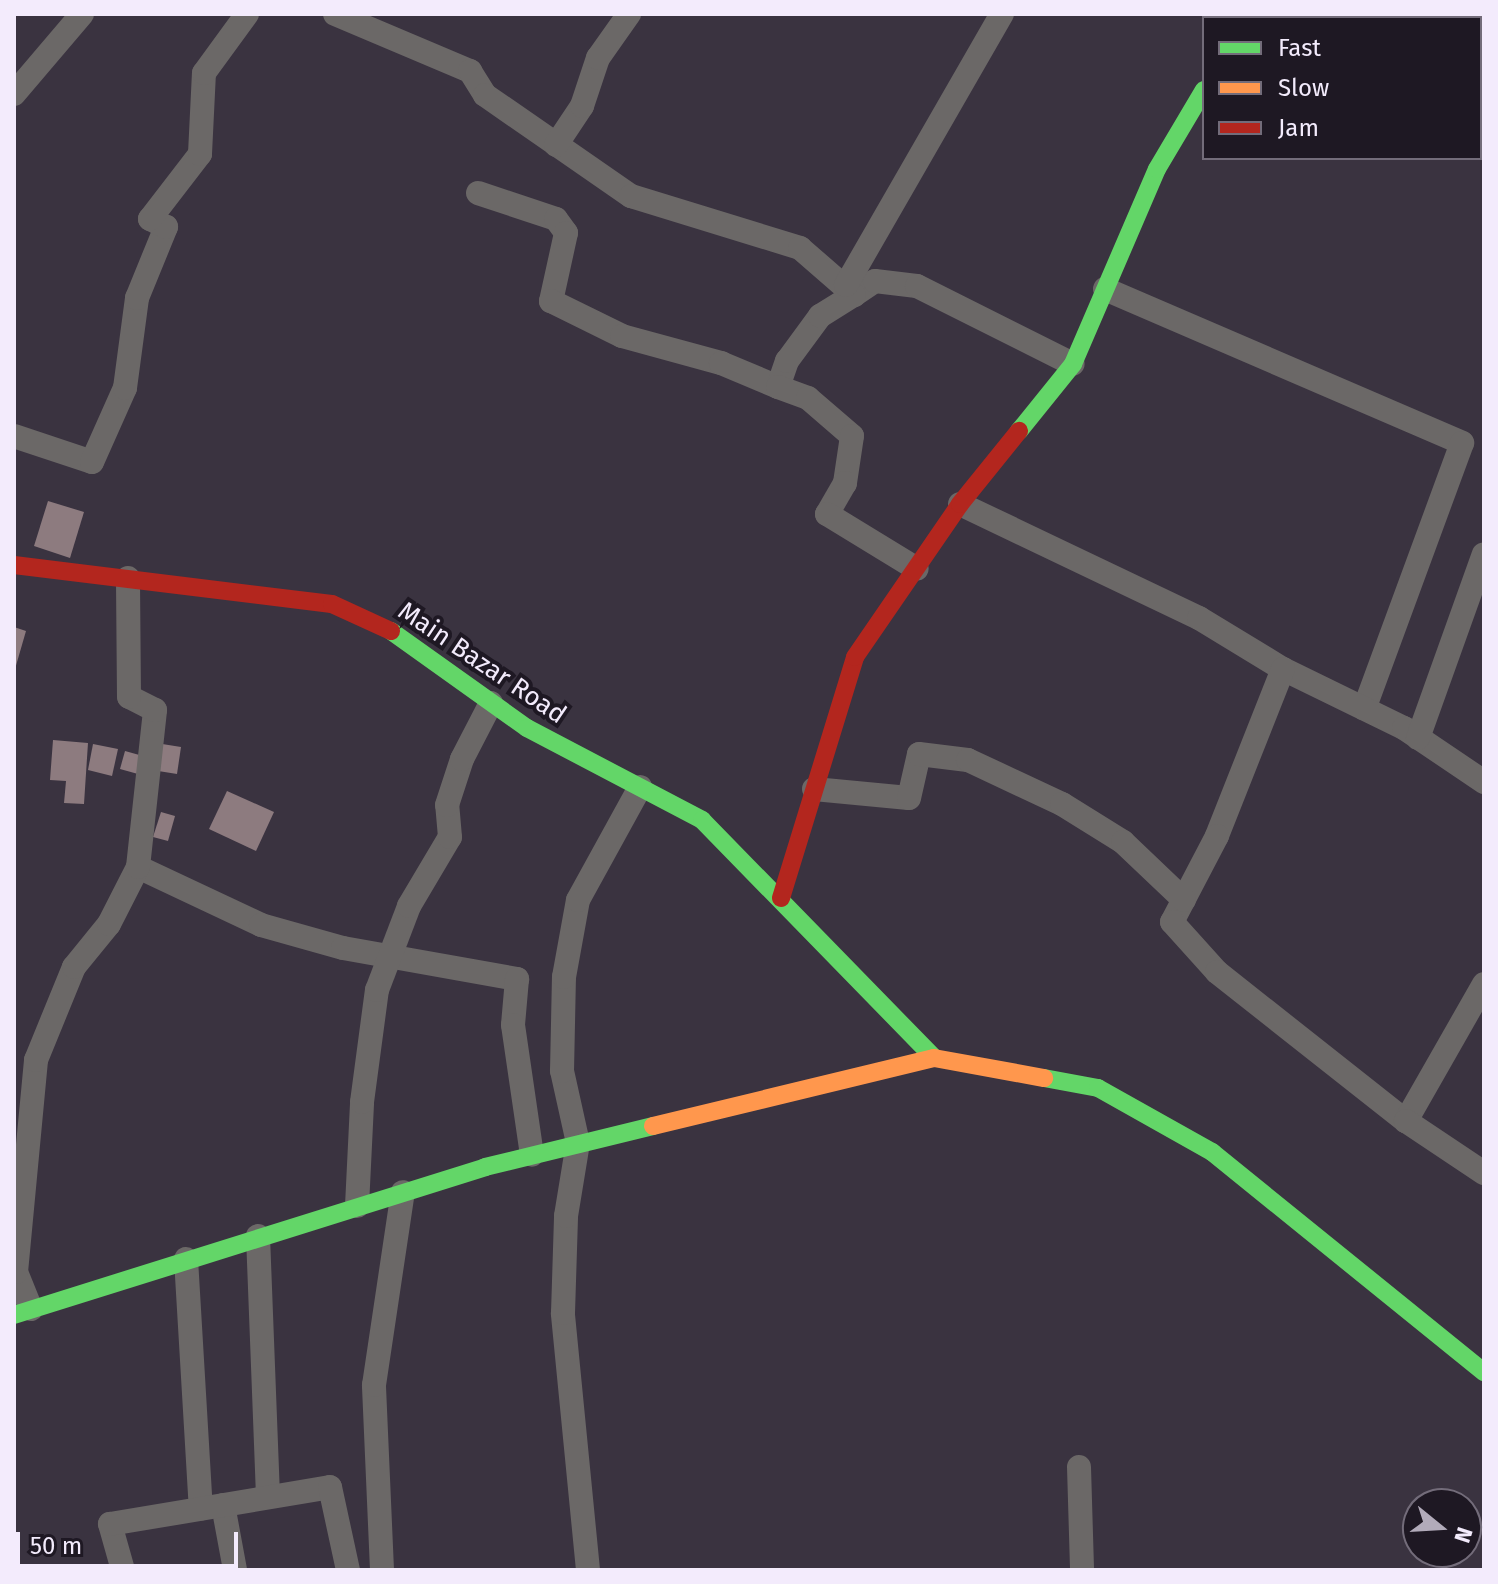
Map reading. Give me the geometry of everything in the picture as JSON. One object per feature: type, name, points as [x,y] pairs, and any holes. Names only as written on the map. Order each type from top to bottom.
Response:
[{"type":"street","points":[[14,94],[82,14]]},
{"type":"street","points":[[14,436],[92,462],[125,388],[137,298],[166,227],[150,219],[200,154],[204,73],[247,14]]},
{"type":"street","points":[[335,14],[470,71],[485,95],[631,196],[800,248],[850,290]]},
{"type":"street","points":[[556,145],[582,106],[598,58],[629,14]]},
{"type":"street","points":[[778,387],[787,361],[820,316],[850,290],[1002,14]]},
{"type":"street","points":[[781,898],[855,657],[960,504],[1073,364],[1157,169],[1202,93]]},
{"type":"street","points":[[478,193],[556,219],[566,233],[551,301],[622,336],[721,363],[808,398],[852,436],[845,483],[827,514],[917,569]]},
{"type":"street","points":[[850,290],[875,281],[917,286],[1073,364]]},
{"type":"street","points":[[1105,289],[1462,443],[1364,709]]},
{"type":"street","points":[[960,504],[1199,618],[1283,669],[1418,738],[1484,782]]},
{"type":"street","points":[[1418,738],[1484,554]]},
{"type":"street","name":"Main Bazar Road","points":[[14,565],[332,604],[387,628],[527,728],[702,820],[934,1058]]},
{"type":"street","points":[[128,578],[129,697],[155,710],[138,867],[56,1004],[36,1060],[18,1194],[16,1272],[23,1312],[258,1236],[532,1155],[934,1058],[1098,1088],[1212,1152],[1484,1372]]},
{"type":"street","points":[[1283,669],[1217,836],[1172,922],[1217,972],[1406,1121],[1484,1173]]},
{"type":"street","points":[[357,1206],[363,1088],[377,990],[409,906],[450,837],[447,805],[462,759],[491,703]]},
{"type":"street","points":[[814,789],[909,798],[919,754],[968,760],[1062,804],[1123,842],[1184,900]]},
{"type":"street","points":[[588,1570],[563,1313],[566,1216],[578,1143],[562,1071],[564,977],[578,900],[640,787]]},
{"type":"street","points":[[138,867],[261,925],[343,948],[517,979],[513,1025],[532,1155]]},
{"type":"street","points":[[1406,1121],[1480,998]]},
{"type":"street","points":[[382,1570],[374,1385],[403,1192]]},
{"type":"street","points":[[258,1236],[268,1497]]},
{"type":"street","points":[[186,1259],[212,1507],[235,1570]]},
{"type":"street","points":[[1079,1467],[1082,1570]]},
{"type":"street","points":[[123,1570],[110,1524],[330,1487],[348,1570]]},
{"type":"building","points":[[48,501],[84,512],[70,558],[34,546]]},
{"type":"building","points":[[14,627],[26,631],[15,669],[14,669]]},
{"type":"building","points":[[53,740],[88,743],[84,804],[64,803],[66,781],[50,780]]},
{"type":"building","points":[[156,743],[181,747],[177,774],[152,770]]},
{"type":"building","points":[[93,744],[118,749],[112,776],[88,770]]},
{"type":"building","points":[[125,751],[143,756],[138,774],[120,769]]},
{"type":"building","points":[[227,791],[274,812],[256,851],[209,829]]},
{"type":"building","points":[[161,812],[175,816],[168,841],[153,837]]},
{"type":"traffic: fast","points":[[1482,56],[1484,60]]},
{"type":"traffic: fast","points":[[1019,431],[1073,364],[1157,169],[1202,93]]},
{"type":"traffic: fast","points":[[391,631],[527,728],[702,820],[934,1058]]},
{"type":"traffic: fast","points":[[1044,1078],[1098,1088],[1212,1152],[1484,1372]]},
{"type":"traffic: fast","points":[[14,1315],[485,1167],[653,1126]]},
{"type":"traffic: slow","points":[[653,1126],[934,1058],[1044,1078]]},
{"type":"traffic: jam","points":[[781,898],[855,657],[960,504],[1019,431]]},
{"type":"traffic: jam","points":[[14,565],[332,604],[391,631]]}]
